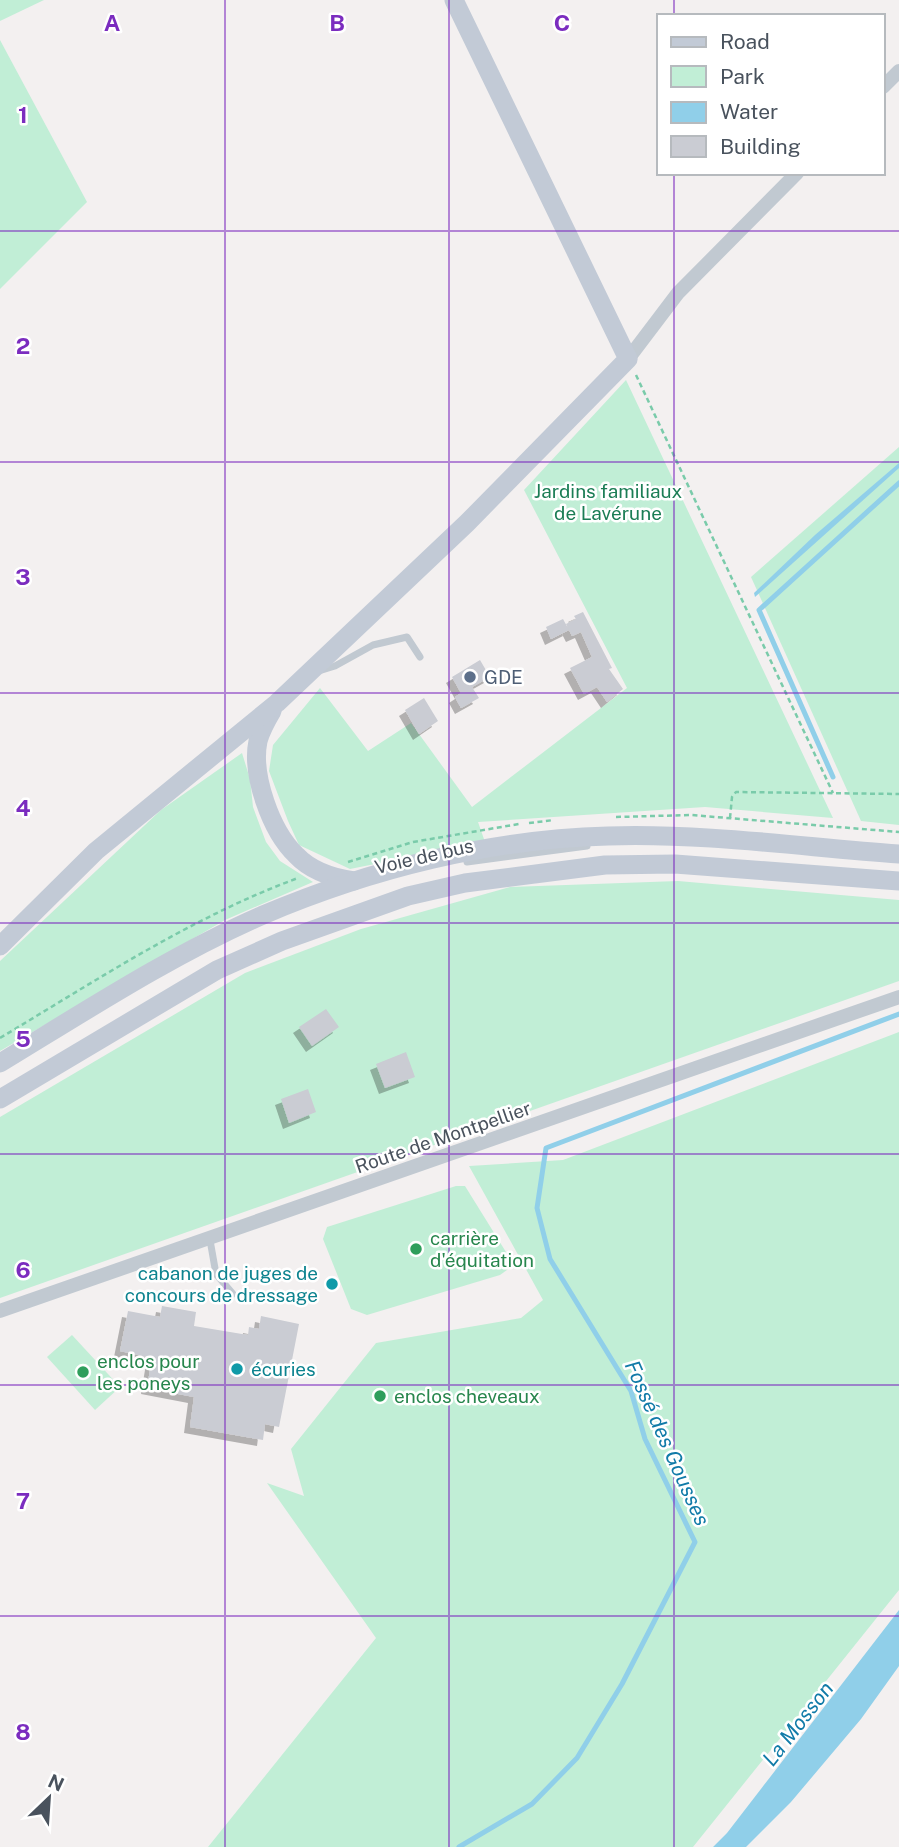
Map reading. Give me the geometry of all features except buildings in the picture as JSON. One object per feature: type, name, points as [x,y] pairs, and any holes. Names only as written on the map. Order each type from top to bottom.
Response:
[{"type":"main road","points":[[0,946],[96,851],[277,703],[467,523],[628,359],[454,0]]},
{"type":"main road","points":[[277,703],[258,740],[256,761],[263,795],[277,829],[295,855],[312,868],[337,878],[355,881]]},
{"type":"main road","points":[[228,743],[258,740]]},
{"type":"main road","points":[[0,1063],[198,946],[264,915],[355,881],[431,860],[486,849],[607,836],[704,837],[899,854]]},
{"type":"main road","points":[[0,1099],[217,970],[282,941],[408,896],[465,883],[605,865],[675,864],[899,881]]},
{"type":"street","points":[[885,85],[899,71]]},
{"type":"street","points":[[628,359],[678,293],[795,175]]},
{"type":"street","name":"Route de Montpellier","points":[[0,1311],[210,1240],[899,997]]},
{"type":"lane","points":[[308,674],[335,666],[373,645],[407,637],[420,657]]},
{"type":"lane","name":"Voie de bus","points":[[0,1071],[217,944],[278,917],[413,872],[502,856],[639,844],[718,846],[899,860]]},
{"type":"lane","points":[[210,1240],[216,1274],[233,1294]]},
{"type":"path","points":[[628,359],[832,793]]},
{"type":"path","points":[[730,818],[732,797],[736,792],[899,794]]},
{"type":"path","points":[[638,815],[691,815],[899,832]]},
{"type":"green space","points":[[0,0],[44,0],[0,21]]},
{"type":"green space","points":[[0,40],[87,202],[0,289]]},
{"type":"green space","name":"Jardins familiaux de Lavérune","points":[[626,380],[833,818],[705,807],[478,822],[485,842],[350,869],[299,845],[269,771],[273,745],[320,688],[368,751],[411,723],[472,807],[627,688],[524,490]]},
{"type":"green space","points":[[899,447],[899,825],[861,821],[751,577]]},
{"type":"green space","points":[[242,753],[250,779],[253,807],[266,842],[280,861],[313,882],[225,920],[0,1051],[0,961],[161,810]]},
{"type":"green space","points":[[678,881],[899,900],[899,981],[0,1298],[0,1117],[245,973],[361,929],[510,887]]},
{"type":"green space","points":[[899,1032],[899,1590],[693,1847],[208,1847],[376,1638],[267,1483],[304,1496],[291,1449],[376,1343],[521,1318],[543,1300],[469,1166],[563,1160]]},
{"type":"green space","name":"carrière d'équitation","points":[[456,1186],[465,1186],[511,1260],[507,1270],[500,1275],[367,1315],[351,1309],[323,1239],[327,1227]]},
{"type":"green space","name":"enclos pour les poneys","points":[[72,1335],[120,1387],[95,1410],[47,1357]]},
{"type":"water","points":[[899,463],[899,468],[755,597],[754,593],[815,535]]},
{"type":"water","points":[[899,1610],[899,1666],[861,1719],[791,1802],[746,1847],[713,1847],[727,1833]]},
{"type":"waterway","name":"Fossé des Gousses","points":[[833,777],[759,610],[899,483]]},
{"type":"waterway","name":"Fossé des Gousses","points":[[459,1847],[532,1804],[577,1758],[622,1684],[695,1542],[645,1439],[631,1391],[550,1259],[537,1208],[546,1148],[899,1014]]},
{"type":"place","name":"GDE","points":[[470,677]]},
{"type":"place","name":"carrière d'équitation","points":[[416,1249]]},
{"type":"place","name":"cabanon de juges de concours de dressage","points":[[332,1284]]},
{"type":"place","name":"écuries","points":[[237,1369]]},
{"type":"place","name":"enclos pour les poneys","points":[[83,1372]]},
{"type":"place","name":"enclos cheveaux","points":[[380,1396]]},
{"type":"water label","name":"La Mosson","points":[[798,1724]]}]
